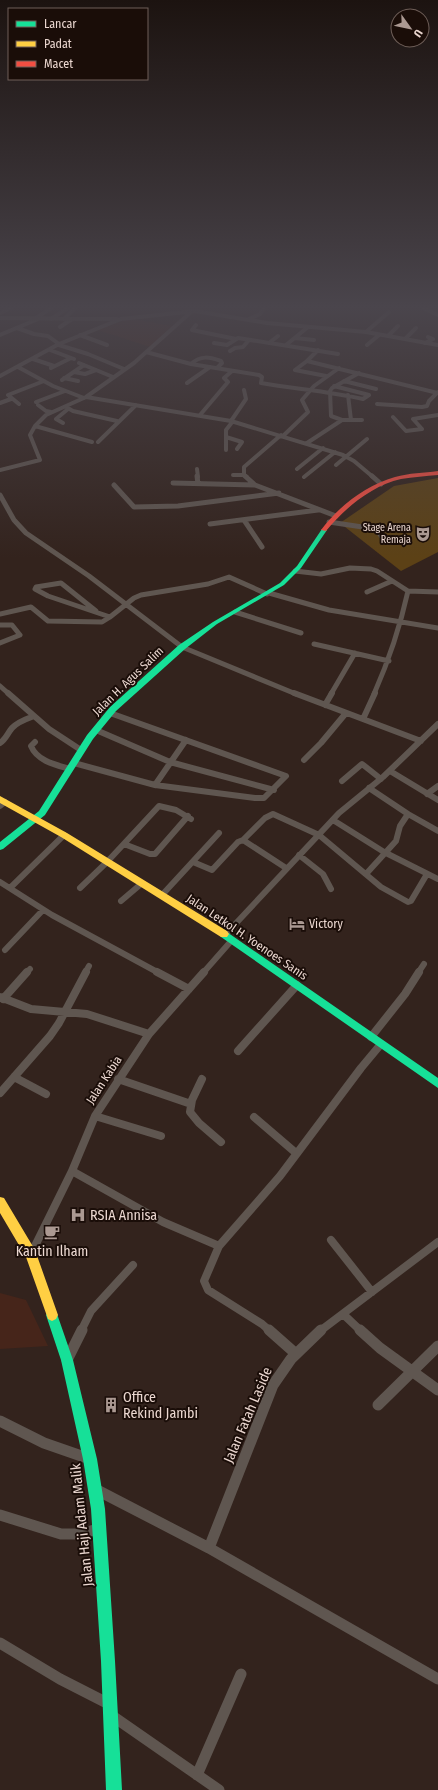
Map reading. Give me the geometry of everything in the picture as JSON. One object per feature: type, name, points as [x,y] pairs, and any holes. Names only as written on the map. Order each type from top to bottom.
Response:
[{"type":"main road","name":"Jalan H. Agus Salim","points":[[36,819],[54,796],[81,750],[110,713],[182,647],[200,633],[268,593],[295,571],[333,519],[358,497],[381,484],[406,477],[438,473]]},
{"type":"main road","name":"Jalan Letkol H. Yoenoes Sanis","points":[[2,802],[64,835],[141,884],[162,895],[297,985],[438,1084]]},
{"type":"main road","points":[[0,847],[36,819]]},
{"type":"main road","name":"Jalan Haji Adam Malik","points":[[0,1202],[31,1254],[67,1360],[90,1459],[95,1490],[108,1661],[114,1790]]},
{"type":"street","points":[[10,399],[8,395],[16,392]]},
{"type":"street","points":[[51,412],[46,411],[37,403],[64,392]]},
{"type":"street","points":[[67,392],[85,398],[232,421],[307,443],[347,457],[381,484]]},
{"type":"street","points":[[63,422],[56,418],[68,408],[94,392]]},
{"type":"street","points":[[200,415],[220,392]]},
{"type":"street","points":[[226,450],[226,430],[246,399],[244,392]]},
{"type":"street","points":[[255,485],[244,474],[244,467],[282,436],[308,412],[302,400],[307,392]]},
{"type":"street","points":[[330,392],[331,416],[342,420],[362,420]]},
{"type":"street","points":[[332,392],[364,399],[372,392]]},
{"type":"street","points":[[358,392],[369,394]]},
{"type":"street","points":[[377,404],[422,407],[427,406],[438,392]]},
{"type":"street","points":[[348,395],[351,420]]},
{"type":"street","points":[[0,402],[10,399],[19,404]]},
{"type":"street","points":[[98,442],[136,405]]},
{"type":"street","points":[[0,470],[40,460],[41,458],[30,435],[35,426],[51,412],[68,408],[117,421]]},
{"type":"street","points":[[393,417],[408,431],[422,429],[413,418],[438,415]]},
{"type":"street","points":[[307,443],[342,420]]},
{"type":"street","points":[[35,426],[92,442]]},
{"type":"street","points":[[226,437],[242,442],[237,449]]},
{"type":"street","points":[[336,465],[367,439]]},
{"type":"street","points":[[297,469],[323,448]]},
{"type":"street","points":[[304,477],[335,452]]},
{"type":"street","points":[[197,469],[198,484]]},
{"type":"street","points":[[233,475],[244,474]]},
{"type":"street","points":[[173,483],[255,485],[279,493],[319,510],[333,519],[376,529],[382,536]]},
{"type":"street","points":[[114,485],[132,506],[141,507],[178,506],[279,493]]},
{"type":"street","points":[[0,495],[19,527],[26,533],[90,576],[125,605],[182,647],[325,705],[420,741]]},
{"type":"street","points":[[210,524],[319,510]]},
{"type":"street","points":[[244,520],[262,547]]},
{"type":"street","points":[[295,571],[321,574],[350,568],[371,569],[377,571],[408,591],[438,592]]},
{"type":"street","points":[[0,614],[31,607],[48,621],[102,622],[141,595],[208,584],[229,577],[268,593],[329,610],[438,628]]},
{"type":"street","points":[[367,592],[392,581]]},
{"type":"street","points":[[96,611],[61,583],[36,587],[35,589],[48,596],[110,617]]},
{"type":"street","points":[[363,719],[390,661],[408,591]]},
{"type":"street","points":[[235,612],[301,633]]},
{"type":"street","points":[[0,624],[13,624],[20,635],[0,643]]},
{"type":"street","points":[[314,644],[390,661]]},
{"type":"street","points":[[325,705],[355,653]]},
{"type":"street","points":[[1,688],[49,728],[81,750]]},
{"type":"street","points":[[35,742],[31,746],[34,754],[41,758],[155,785],[264,798],[274,790],[286,776],[110,713]]},
{"type":"street","points":[[304,760],[321,743],[346,713]]},
{"type":"street","points":[[0,743],[7,738],[11,729],[15,725],[34,716]]},
{"type":"street","name":"Jalan Kabia","points":[[31,1254],[72,1171],[95,1116],[149,1034],[189,989],[228,938],[286,868],[339,813],[390,771],[438,724]]},
{"type":"street","points":[[96,730],[170,762],[274,790]]},
{"type":"street","points":[[155,785],[186,740]]},
{"type":"street","points":[[342,782],[362,764],[381,779]]},
{"type":"street","points":[[390,771],[438,800]]},
{"type":"street","points":[[427,794],[438,786]]},
{"type":"street","points":[[369,788],[408,814],[438,831]]},
{"type":"street","points":[[80,888],[107,862],[159,806],[168,807],[190,817],[155,854],[150,854],[124,844]]},
{"type":"street","points":[[193,862],[212,870],[238,842],[243,840],[265,818],[273,814],[319,835],[381,887],[408,902],[411,901],[427,874]]},
{"type":"street","points":[[366,874],[384,852],[396,841],[400,826],[408,814]]},
{"type":"street","points":[[333,820],[384,852],[427,874],[437,877]]},
{"type":"street","points":[[162,895],[219,833]]},
{"type":"street","points":[[10,888],[64,835]]},
{"type":"street","points":[[243,840],[286,868]]},
{"type":"street","points":[[299,855],[323,874],[331,889]]},
{"type":"street","points":[[0,882],[43,910],[189,989]]},
{"type":"street","points":[[121,901],[141,884]]},
{"type":"street","points":[[5,950],[43,910]]},
{"type":"street","points":[[371,1037],[405,994],[424,964]]},
{"type":"street","points":[[0,1093],[50,1036],[89,966]]},
{"type":"street","points":[[30,968],[2,998],[31,1009],[87,1014],[149,1034]]},
{"type":"street","points":[[238,1051],[297,985]]},
{"type":"street","points":[[295,1352],[262,1324],[220,1298],[205,1286],[204,1281],[219,1246],[270,1188],[380,1044]]},
{"type":"street","points":[[14,1077],[46,1094]]},
{"type":"street","points":[[118,1079],[191,1104]]},
{"type":"street","points":[[202,1079],[191,1104],[190,1111],[192,1117],[221,1142]]},
{"type":"street","points":[[95,1116],[161,1136]]},
{"type":"street","points":[[254,1117],[296,1154]]},
{"type":"street","points":[[72,1171],[163,1222],[219,1246]]},
{"type":"street","points":[[331,1240],[372,1292]]},
{"type":"street","name":"Jalan Fatah Laside","points":[[209,1548],[272,1385],[282,1368],[295,1352],[342,1314],[438,1242]]},
{"type":"street","points":[[67,1360],[91,1311],[98,1301],[133,1265]]},
{"type":"street","points":[[342,1314],[380,1348],[411,1372],[438,1390]]},
{"type":"street","points":[[378,1405],[438,1346]]},
{"type":"street","points":[[0,1421],[26,1436],[63,1451],[90,1459]]},
{"type":"street","points":[[95,1490],[209,1548],[438,1679]]},
{"type":"street","points":[[0,1515],[61,1534],[80,1534],[98,1530]]},
{"type":"street","points":[[0,1643],[109,1708],[218,1790]]},
{"type":"street","points":[[198,1775],[241,1674]]},
{"type":"shaded area","points":[[438,478],[438,552],[401,571],[340,523],[394,486]]},
{"type":"shaded area","points":[[0,1293],[26,1300],[48,1346],[0,1349]]},
{"type":"traffic: fast","points":[[0,847],[42,813],[90,737],[113,709],[182,647],[215,623],[282,584],[299,567],[324,530]]},
{"type":"traffic: fast","points":[[224,934],[438,1084]]},
{"type":"traffic: fast","points":[[52,1315],[67,1360],[90,1459],[98,1509],[108,1661],[114,1790]]},
{"type":"traffic: slow","points":[[0,799],[64,835],[224,934]]},
{"type":"traffic: slow","points":[[0,1202],[31,1254],[52,1315]]},
{"type":"traffic: jam","points":[[324,530],[345,507],[373,488],[397,478],[438,473]]},
{"type":"place","name":"Stage Arena Remaja","points":[[423,534]]},
{"type":"place","name":"Victory","points":[[297,924]]},
{"type":"place","name":"RSIA Annisa","points":[[78,1215]]},
{"type":"place","name":"Kantin Ilham","points":[[52,1232]]},
{"type":"place","name":"Office Rekind Jambi","points":[[111,1405]]}]
